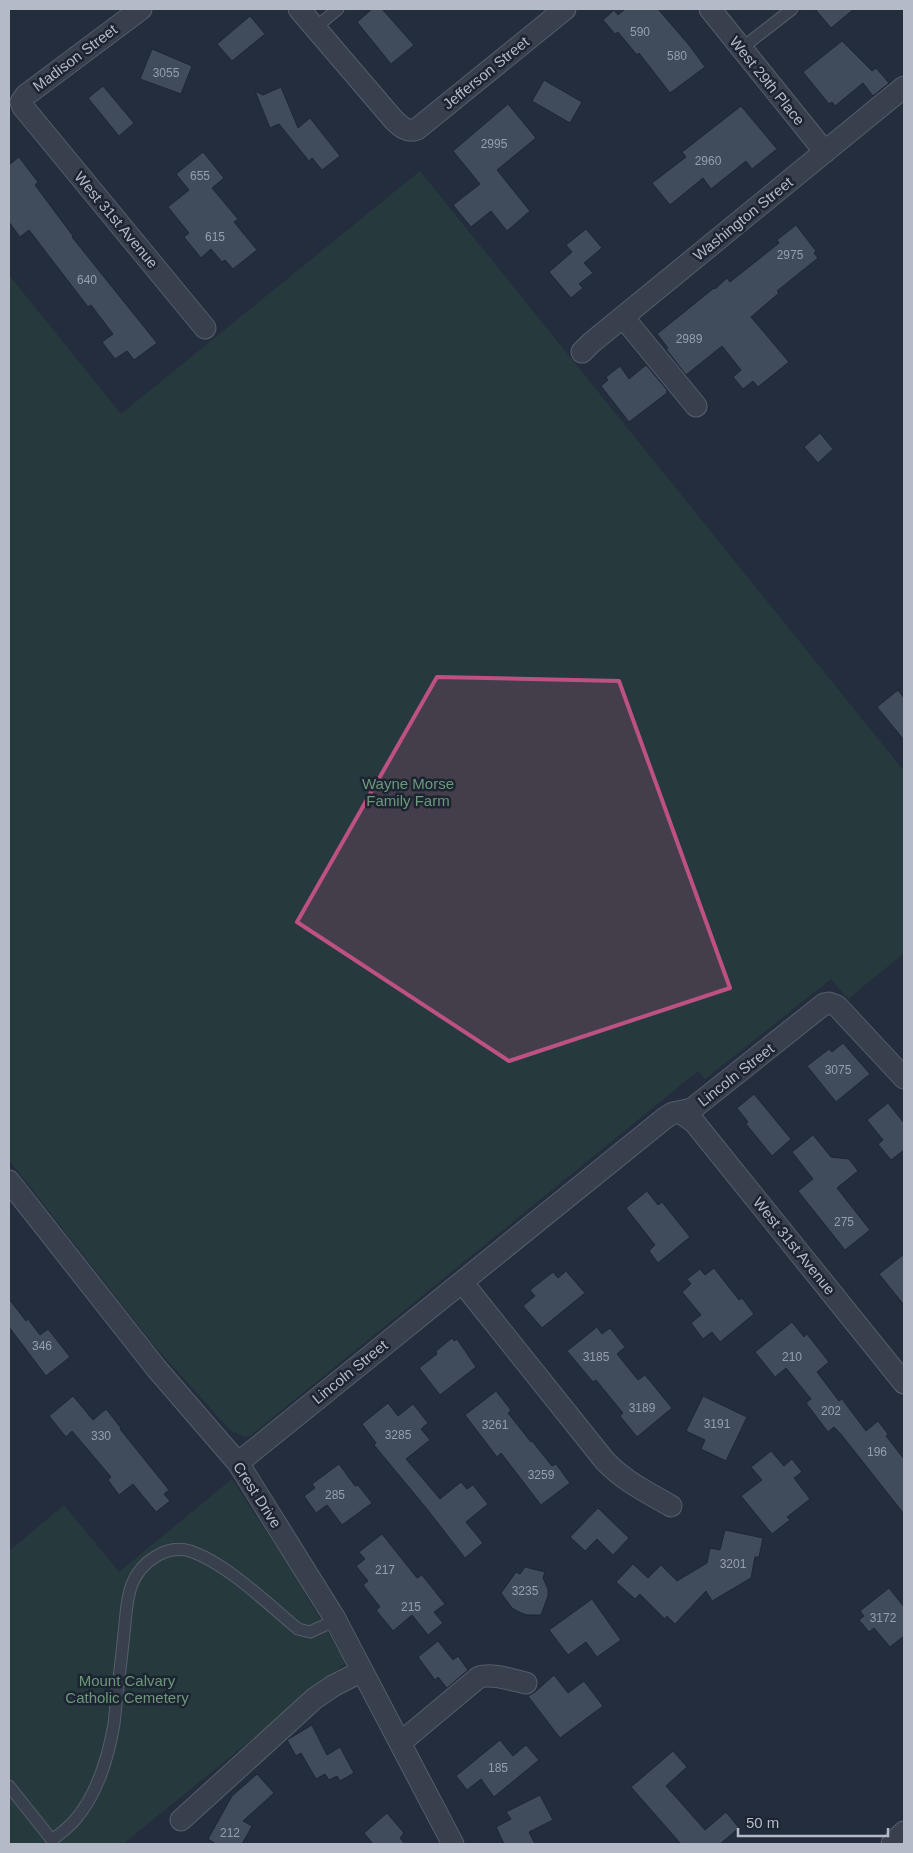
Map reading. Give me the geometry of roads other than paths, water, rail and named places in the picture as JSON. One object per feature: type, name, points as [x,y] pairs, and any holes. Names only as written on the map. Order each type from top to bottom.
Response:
[{"type":"street","name":"Madison Street","points":[[26,112],[21,102],[26,95],[141,9]]},
{"type":"street","points":[[299,9],[315,28]]},
{"type":"street","name":"Jefferson Street","points":[[315,28],[393,119],[410,131],[417,129],[565,9]]},
{"type":"street","name":"West 29th Place","points":[[710,9],[825,152]]},
{"type":"street","name":"Washington Street","points":[[582,352],[904,86]]},
{"type":"street","name":"West 31st Avenue","points":[[26,112],[205,328]]},
{"type":"street","points":[[623,317],[696,406]]},
{"type":"street","name":"Lincoln Street","points":[[238,1463],[665,1118],[673,1113],[681,1113],[692,1109],[824,1004],[829,1003],[837,1006],[904,1078]]},
{"type":"street","name":"West 31st Avenue","points":[[681,1113],[694,1122],[904,1383]]},
{"type":"street","name":"Crest Drive","points":[[9,1180],[156,1368],[238,1463],[336,1620],[453,1844]]},
{"type":"street","points":[[462,1282],[605,1461],[632,1484],[670,1506]]},
{"type":"street","points":[[181,1820],[314,1699],[362,1670]]},
{"type":"street","points":[[400,1742],[479,1677],[485,1675],[526,1683]]},
{"type":"street","points":[[892,1844],[904,1832]]},
{"type":"lane","points":[[315,28],[338,9]]},
{"type":"lane","points":[[742,48],[792,9]]},
{"type":"lane","points":[[9,1786],[50,1843],[76,1819],[98,1782],[105,1763],[114,1724],[129,1593],[139,1572],[163,1552],[183,1550],[205,1558],[230,1574],[298,1629],[310,1632],[336,1620]]},
{"type":"park label","name":"Wayne Morse Family Farm","points":[[408,792]]},
{"type":"park label","name":"Mount Calvary Catholic Cemetery","points":[[127,1690]]}]
